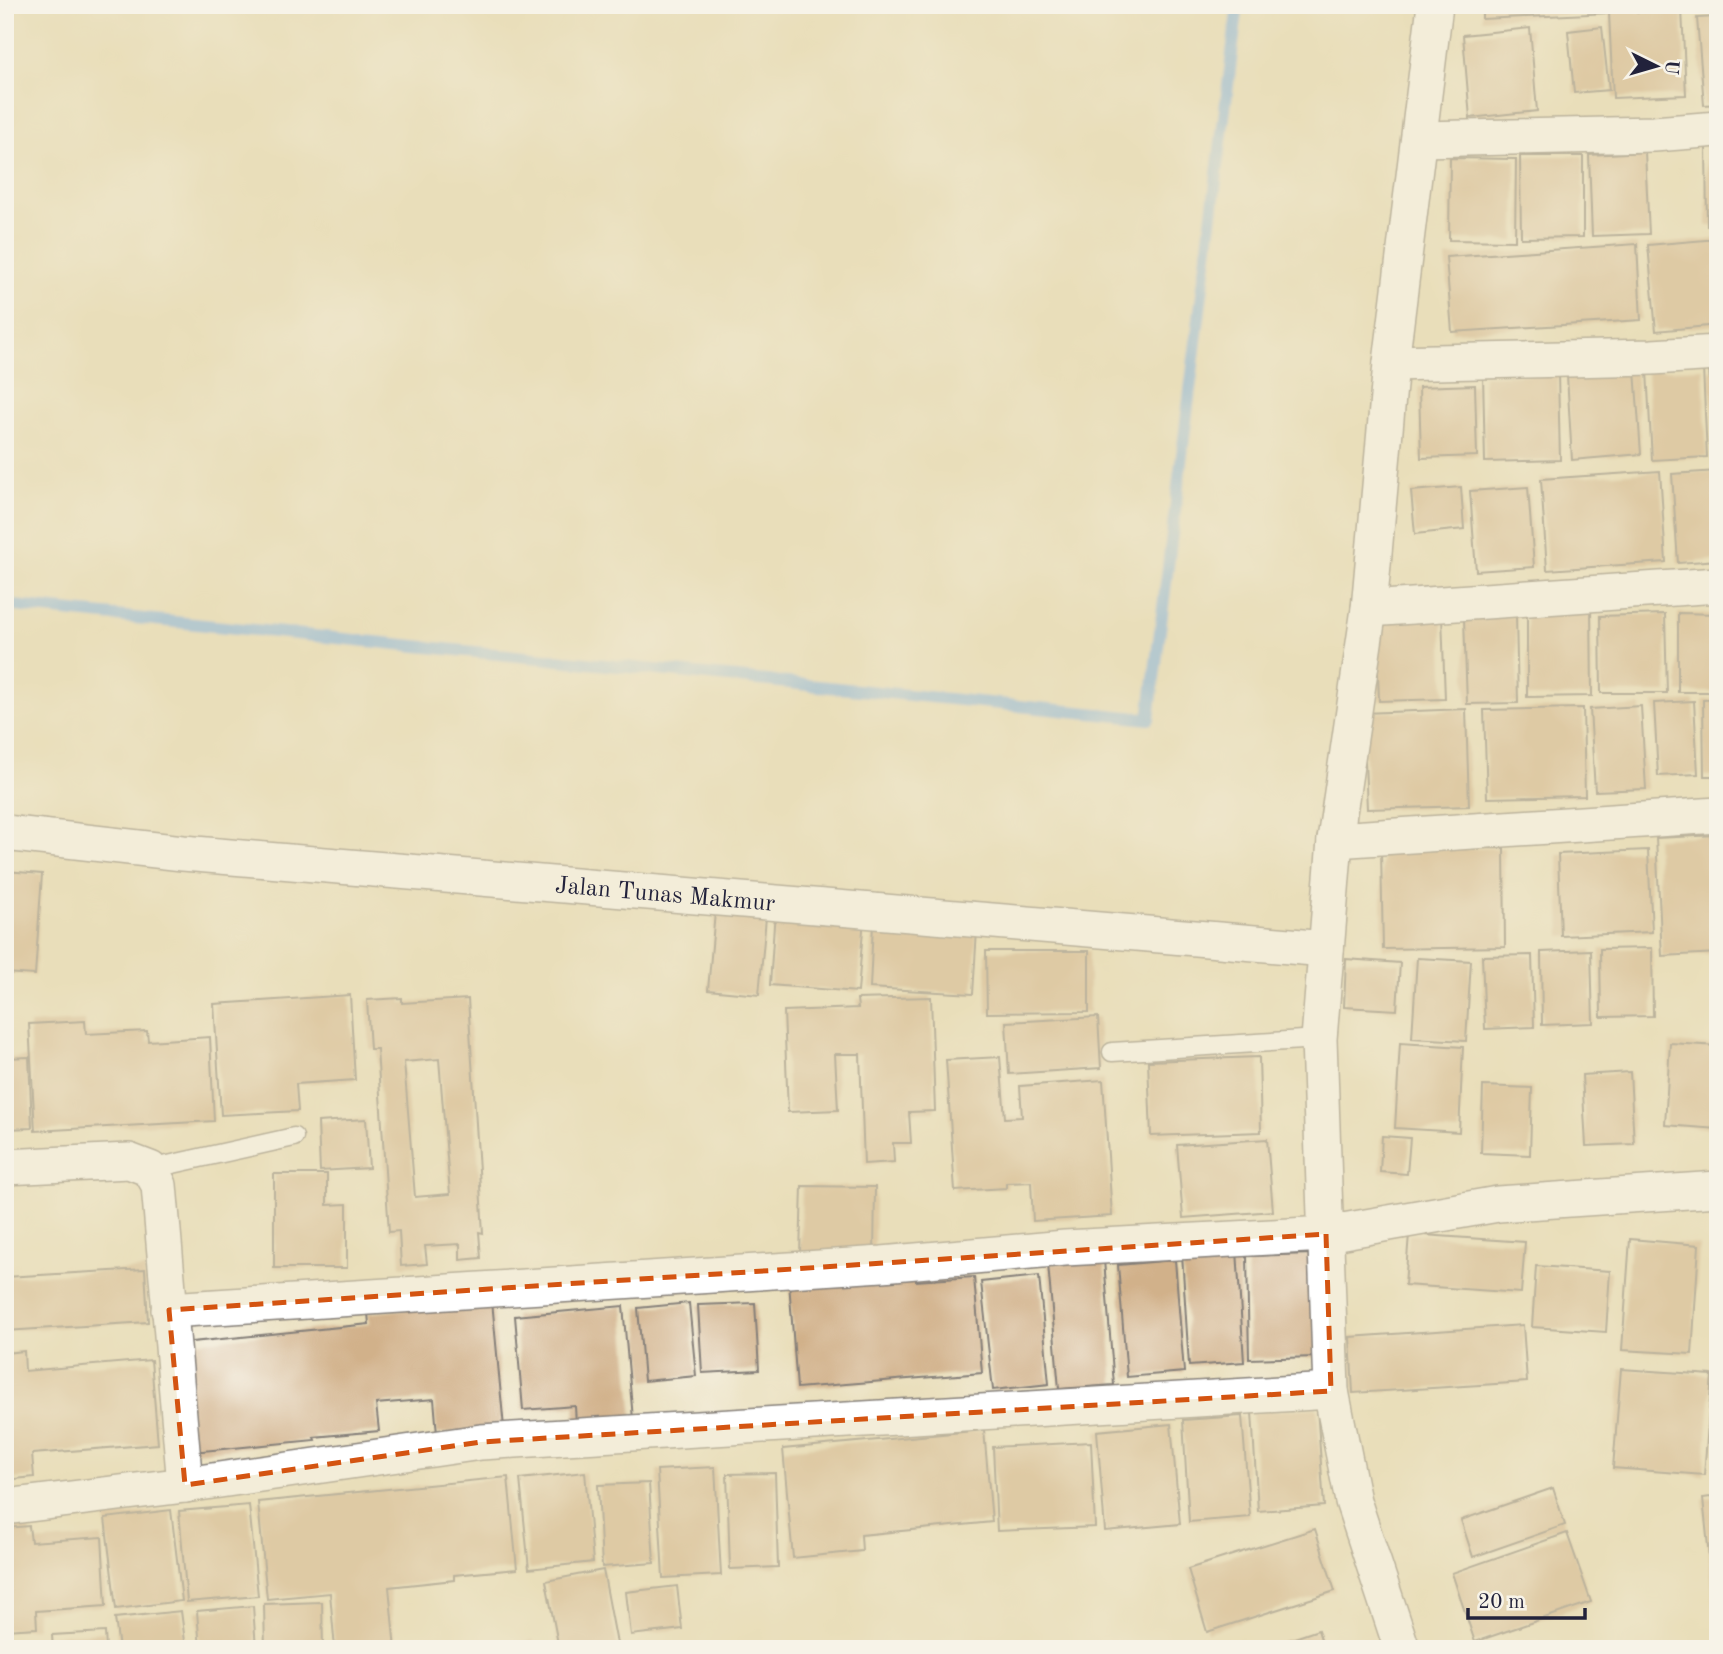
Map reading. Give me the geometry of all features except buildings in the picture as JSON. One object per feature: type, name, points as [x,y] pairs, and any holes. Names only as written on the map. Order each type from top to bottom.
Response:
[{"type":"street","points":[[1402,1649],[1353,1501],[1331,1391],[1319,1039],[1335,839],[1369,609],[1391,363],[1435,5]]},
{"type":"street","points":[[1420,139],[1654,134],[1718,129]]},
{"type":"street","points":[[1391,363],[1652,358],[1718,353]]},
{"type":"street","points":[[1369,609],[1718,585]]},
{"type":"street","points":[[1335,839],[1718,815]]},
{"type":"street","name":"Jalan Tunas Makmur","points":[[5,833],[197,854],[1326,949]]},
{"type":"street","points":[[5,1167],[129,1161],[150,1169],[159,1185],[185,1485]]},
{"type":"street","points":[[169,1310],[882,1264],[1065,1248],[1326,1234],[1498,1204],[1718,1189]]},
{"type":"street","points":[[5,1507],[185,1485],[481,1442],[1331,1391]]},
{"type":"lane","points":[[1112,1052],[1319,1039]]},
{"type":"lane","points":[[150,1169],[294,1137]]},
{"type":"highlighted area","points":[[1326,1234],[1331,1391],[481,1442],[185,1485],[169,1310]]},
{"type":"waterway","points":[[5,605],[1149,719],[1238,5]]}]
